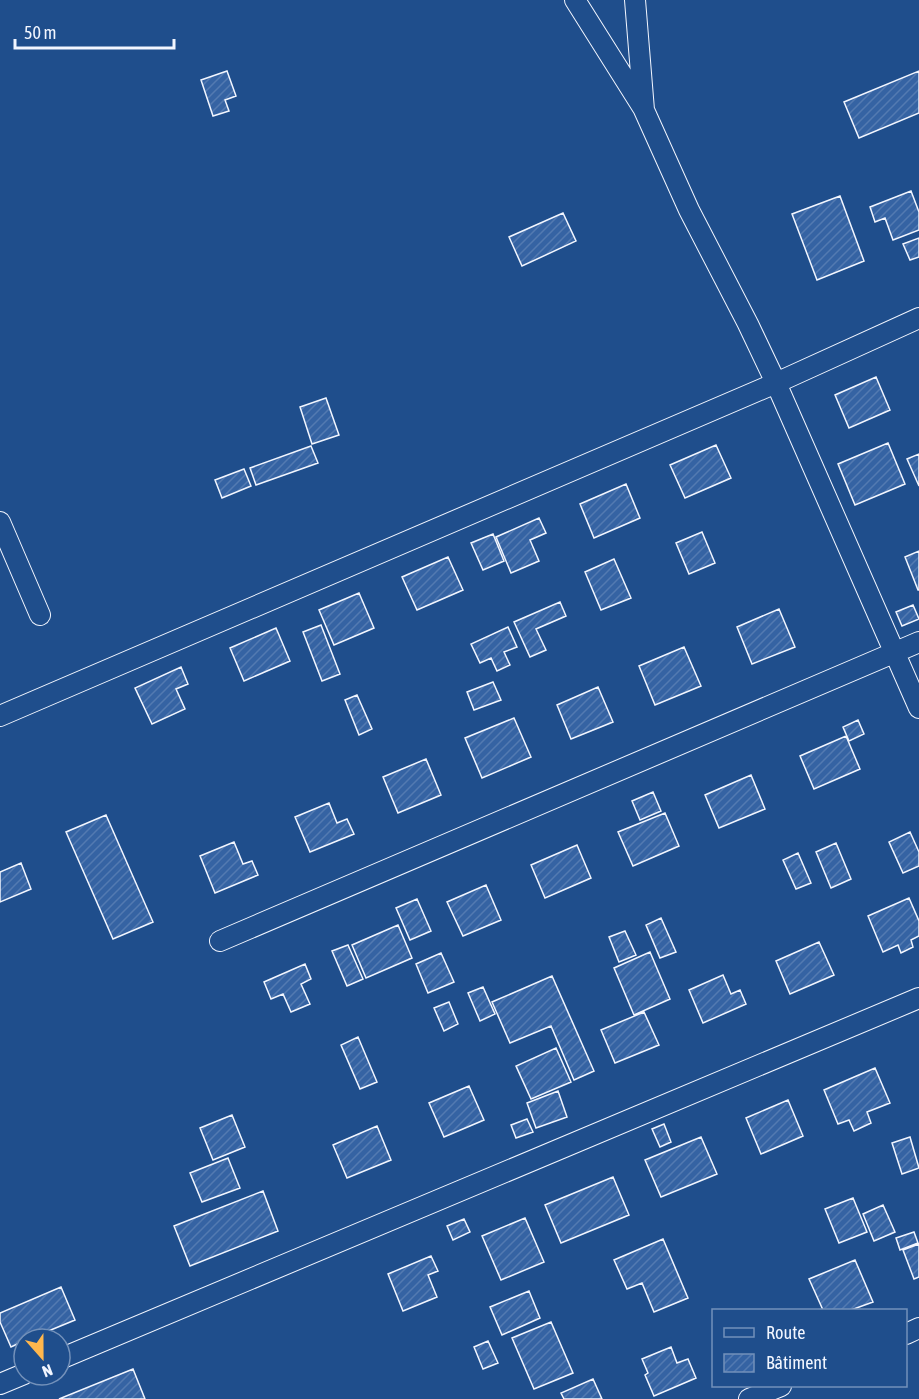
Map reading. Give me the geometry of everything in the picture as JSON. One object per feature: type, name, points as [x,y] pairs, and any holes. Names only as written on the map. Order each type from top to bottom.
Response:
[{"type":"street","points":[[575,0],[644,110],[689,210],[748,324],[919,708]]},
{"type":"street","points":[[635,0],[644,110]]},
{"type":"street","points":[[0,716],[776,383],[919,318]]},
{"type":"street","points":[[0,522],[40,615]]},
{"type":"street","points":[[220,941],[919,642]]},
{"type":"street","points":[[72,1354],[919,998]]},
{"type":"street","points":[[749,1399],[779,1387]]},
{"type":"building","points":[[227,71],[236,96],[225,100],[229,111],[213,116],[201,80]]},
{"type":"building","points":[[919,71],[919,113],[859,138],[844,102]]},
{"type":"building","points":[[911,191],[919,212],[919,230],[893,240],[885,218],[875,222],[870,207]]},
{"type":"building","points":[[840,196],[864,261],[817,280],[792,214]]},
{"type":"building","points":[[563,213],[576,241],[522,266],[509,237]]},
{"type":"building","points":[[919,238],[919,257],[910,260],[903,244]]},
{"type":"building","points":[[876,377],[890,410],[849,428],[835,395]]},
{"type":"building","points":[[326,398],[339,435],[312,444],[300,407]]},
{"type":"building","points":[[888,443],[905,484],[855,505],[838,464]]},
{"type":"building","points":[[716,445],[731,478],[685,498],[670,465]]},
{"type":"building","points":[[311,446],[318,463],[256,485],[250,468]]},
{"type":"building","points":[[919,454],[919,486],[907,459]]},
{"type":"building","points":[[244,469],[251,486],[222,498],[215,480]]},
{"type":"building","points":[[626,484],[640,518],[594,538],[580,504]]},
{"type":"building","points":[[539,518],[546,533],[530,540],[539,561],[511,573],[496,537]]},
{"type":"building","points":[[702,532],[715,563],[689,574],[676,543]]},
{"type":"building","points":[[493,534],[504,561],[483,570],[471,543]]},
{"type":"building","points":[[919,551],[919,590],[918,590],[905,557]]},
{"type":"building","points":[[448,557],[463,590],[417,610],[402,577]]},
{"type":"building","points":[[614,559],[631,598],[601,610],[585,572]]},
{"type":"building","points":[[359,593],[374,628],[334,645],[319,610]]},
{"type":"building","points":[[560,602],[566,616],[536,629],[546,650],[530,657],[514,622]]},
{"type":"building","points":[[913,605],[919,619],[902,626],[896,612]]},
{"type":"building","points":[[779,609],[795,647],[752,664],[737,627]]},
{"type":"building","points":[[321,625],[340,674],[322,681],[303,632]]},
{"type":"building","points":[[508,627],[517,647],[504,652],[510,665],[497,671],[491,658],[480,663],[471,644]]},
{"type":"building","points":[[276,628],[290,661],[244,681],[230,648]]},
{"type":"building","points":[[684,647],[701,686],[655,705],[639,666]]},
{"type":"building","points":[[181,667],[188,684],[176,689],[185,709],[152,724],[135,688]]},
{"type":"building","points":[[493,682],[501,700],[474,710],[467,692]]},
{"type":"building","points":[[598,687],[613,722],[571,739],[557,705]]},
{"type":"building","points":[[357,695],[372,729],[359,735],[345,700]]},
{"type":"building","points":[[514,718],[531,757],[482,778],[465,738]]},
{"type":"building","points":[[858,720],[864,734],[849,741],[843,727]]},
{"type":"building","points":[[846,736],[860,769],[814,789],[800,756]]},
{"type":"building","points":[[426,759],[441,795],[398,813],[383,777]]},
{"type":"building","points":[[751,775],[765,809],[719,828],[705,795]]},
{"type":"building","points":[[653,792],[661,811],[640,820],[632,801]]},
{"type":"building","points":[[329,803],[337,823],[347,819],[354,834],[310,852],[295,817]]},
{"type":"building","points":[[665,813],[679,846],[633,866],[618,832]]},
{"type":"building","points":[[106,815],[153,922],[113,939],[66,832]]},
{"type":"building","points":[[910,832],[919,852],[919,866],[903,873],[889,842]]},
{"type":"building","points":[[234,842],[243,864],[252,861],[258,875],[215,893],[200,856]]},
{"type":"building","points":[[836,843],[851,879],[831,888],[816,852]]},
{"type":"building","points":[[577,845],[591,878],[545,898],[531,865]]},
{"type":"building","points":[[798,853],[811,883],[796,889],[783,860]]},
{"type":"building","points":[[21,863],[31,889],[0,902],[0,872]]},
{"type":"building","points":[[486,885],[501,920],[463,936],[447,902]]},
{"type":"building","points":[[909,898],[919,921],[919,936],[911,940],[913,947],[901,953],[898,945],[883,952],[868,916]]},
{"type":"building","points":[[417,899],[431,931],[410,940],[396,908]]},
{"type":"building","points":[[661,918],[676,952],[660,958],[646,925]]},
{"type":"building","points":[[398,925],[412,958],[366,978],[352,945]]},
{"type":"building","points":[[625,931],[636,955],[619,962],[609,937]]},
{"type":"building","points":[[819,942],[834,975],[790,994],[776,961]]},
{"type":"building","points":[[348,945],[363,979],[347,986],[332,951]]},
{"type":"building","points":[[650,952],[670,999],[634,1015],[614,968]]},
{"type":"building","points":[[441,953],[454,982],[428,993],[416,964]]},
{"type":"building","points":[[305,964],[311,979],[301,984],[310,1004],[291,1012],[283,994],[271,999],[264,982]]},
{"type":"building","points":[[723,975],[731,994],[740,990],[746,1004],[703,1023],[689,990]]},
{"type":"building","points":[[552,976],[594,1071],[574,1080],[551,1026],[510,1043],[492,1002]]},
{"type":"building","points":[[483,987],[495,1014],[480,1021],[468,993]]},
{"type":"building","points":[[449,1002],[458,1024],[444,1031],[434,1008]]},
{"type":"building","points":[[644,1012],[659,1045],[615,1063],[601,1030]]},
{"type":"building","points":[[358,1037],[377,1082],[360,1089],[341,1045]]},
{"type":"building","points":[[556,1048],[571,1082],[531,1099],[516,1066]]},
{"type":"building","points":[[875,1068],[890,1103],[867,1112],[871,1123],[854,1131],[849,1120],[838,1124],[824,1090]]},
{"type":"building","points":[[469,1086],[484,1120],[444,1137],[429,1103]]},
{"type":"building","points":[[558,1091],[567,1117],[536,1128],[527,1103]]},
{"type":"building","points":[[788,1100],[803,1136],[761,1154],[746,1118]]},
{"type":"building","points":[[232,1115],[245,1147],[213,1160],[200,1128]]},
{"type":"building","points":[[527,1119],[533,1132],[516,1138],[511,1125]]},
{"type":"building","points":[[664,1124],[671,1142],[660,1147],[652,1129]]},
{"type":"building","points":[[377,1126],[391,1160],[347,1178],[333,1145]]},
{"type":"building","points":[[701,1137],[717,1174],[661,1197],[645,1160]]},
{"type":"building","points":[[910,1137],[919,1168],[902,1174],[892,1143]]},
{"type":"building","points":[[228,1158],[240,1188],[202,1202],[190,1173]]},
{"type":"building","points":[[613,1177],[629,1215],[561,1243],[545,1205]]},
{"type":"building","points":[[263,1191],[278,1231],[190,1266],[174,1226]]},
{"type":"building","points":[[853,1198],[867,1232],[839,1243],[825,1209]]},
{"type":"building","points":[[883,1205],[895,1232],[874,1241],[863,1214]]},
{"type":"building","points":[[525,1218],[544,1262],[501,1280],[482,1236]]},
{"type":"building","points":[[464,1219],[470,1232],[453,1240],[447,1226]]},
{"type":"building","points":[[914,1232],[918,1243],[900,1250],[896,1238]]},
{"type":"building","points":[[663,1239],[688,1298],[654,1312],[642,1283],[627,1289],[614,1260]]},
{"type":"building","points":[[919,1244],[919,1277],[914,1279],[903,1250]]},
{"type":"building","points":[[431,1256],[438,1271],[428,1275],[437,1297],[403,1311],[388,1274]]},
{"type":"building","points":[[855,1260],[873,1302],[854,1309],[823,1309],[809,1279]]},
{"type":"building","points":[[61,1287],[75,1320],[58,1327],[12,1327],[11,1347],[0,1322],[0,1313]]},
{"type":"building","points":[[529,1291],[540,1318],[502,1335],[490,1307]]},
{"type":"building","points":[[551,1322],[573,1373],[534,1389],[512,1338]]},
{"type":"building","points":[[488,1341],[498,1363],[483,1369],[474,1347]]},
{"type":"building","points":[[671,1347],[677,1363],[688,1359],[696,1378],[654,1396],[645,1375],[648,1373],[642,1359]]},
{"type":"building","points":[[133,1369],[145,1399],[59,1399]]},
{"type":"building","points":[[593,1379],[602,1399],[564,1399],[561,1393]]}]
